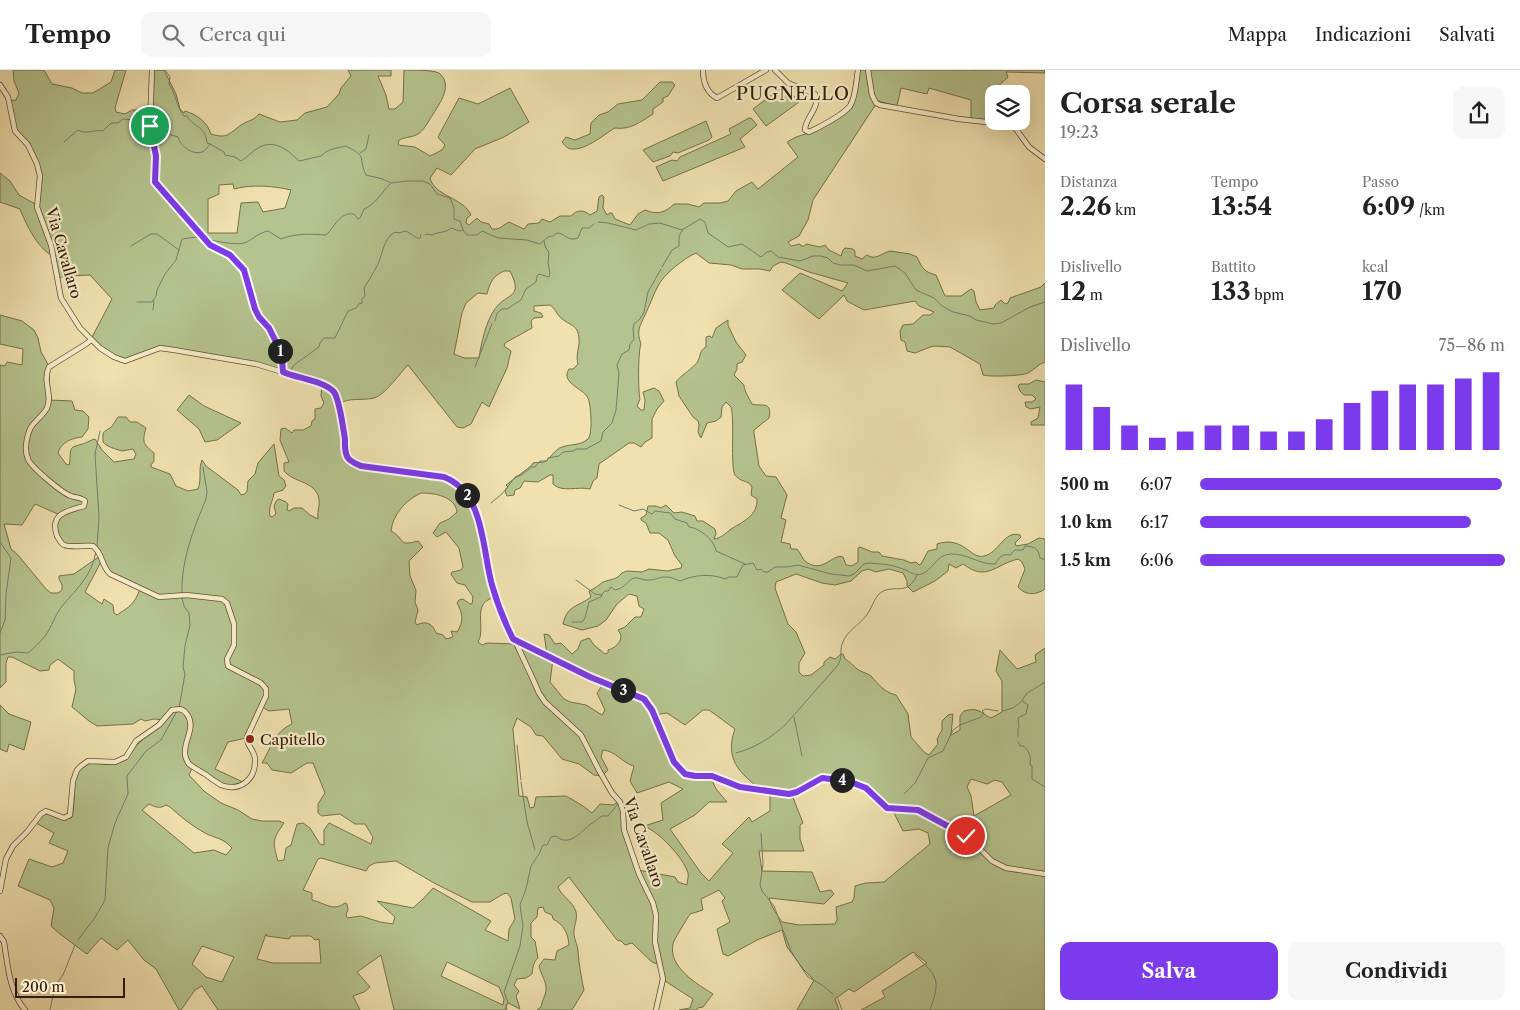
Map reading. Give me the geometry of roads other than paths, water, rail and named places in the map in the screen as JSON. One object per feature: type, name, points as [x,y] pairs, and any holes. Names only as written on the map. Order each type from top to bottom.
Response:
[{"type":"street","points":[[152,70],[150,126],[156,156],[155,182],[210,245],[230,255],[244,270],[255,309],[259,317],[269,328],[277,344],[282,359],[283,372]]},
{"type":"street","points":[[703,70],[704,84],[713,96],[717,98],[766,70]]},
{"type":"street","points":[[775,70],[788,83],[815,94],[817,102],[805,127],[805,130],[809,132],[850,106],[858,70]]},
{"type":"street","points":[[868,70],[872,95],[876,103],[959,119],[1013,125],[1030,147],[1045,159]]},
{"type":"street","name":"Via Cavallaro","points":[[0,85],[8,97],[14,131],[28,145],[37,164],[40,176],[37,207],[51,245],[62,298],[80,328],[100,348],[114,357],[125,361],[160,348],[256,364],[325,386],[334,392],[345,439],[345,452],[349,459],[361,466],[444,477],[452,480],[466,494],[481,525],[492,586],[513,639],[542,698],[581,736],[612,793],[620,802],[624,830],[653,903],[656,916],[655,942],[664,979],[656,1010]]},
{"type":"street","points":[[0,891],[6,859],[13,846],[44,812],[50,812],[64,818],[70,815],[77,770],[88,762],[115,762],[126,757],[136,742],[159,726],[172,710],[181,709],[188,715],[191,722],[191,730],[184,752],[188,763],[222,785],[236,787],[243,785],[249,780],[254,771],[254,752],[247,740],[266,696],[266,689],[261,683],[228,666],[227,659],[234,646],[234,624],[227,603],[222,599],[186,595],[159,597],[110,574],[104,568],[99,552],[93,546],[65,545],[58,537],[56,530],[58,517],[63,512],[84,506],[85,501],[80,498],[71,497],[51,484],[28,459],[27,437],[35,421],[47,408],[49,399],[46,380],[49,366],[91,340]]},
{"type":"street","points":[[513,639],[590,677],[644,699],[652,710],[674,762],[685,774],[712,776],[740,787],[789,794],[797,792],[822,778],[848,781],[866,788],[887,808],[913,808],[966,836],[992,861],[1006,868],[1045,874]]},
{"type":"street","points":[[0,936],[4,942],[14,993],[25,1010]]},
{"type":"waterway","points":[[165,70],[170,77],[169,84],[181,112],[202,130],[207,143],[210,144]]},
{"type":"waterway","points":[[64,142],[78,130],[84,132],[103,131],[111,123],[118,123],[123,119],[147,118]]},
{"type":"waterway","points":[[152,121],[168,134],[178,137],[184,147],[192,152],[204,151],[210,144],[224,152],[225,155],[235,157],[241,161],[257,148],[271,144],[291,153],[299,161],[321,156],[329,150],[346,146],[360,155],[366,175],[391,183],[423,181],[430,184],[437,194],[450,198],[454,208],[454,219],[460,221],[467,235],[477,235],[482,231],[498,238],[527,240],[540,244],[548,237],[557,233],[571,239],[578,238],[582,228],[589,228],[594,224]]},
{"type":"waterway","points":[[360,153],[366,149],[369,135]]},
{"type":"waterway","points":[[209,241],[240,244],[268,231],[281,239],[309,234],[326,235],[345,215],[354,214],[358,219],[360,218],[364,209],[375,201],[390,184]]},
{"type":"waterway","points":[[598,222],[636,230],[649,224],[660,223],[682,230],[700,219],[705,222],[708,233],[728,247],[742,244],[761,257],[771,251],[778,257],[800,261],[813,256],[821,256],[828,258],[833,263],[854,265],[867,271],[895,266],[905,273],[916,290],[934,298],[942,306],[953,312],[993,324],[1001,323],[1030,307],[1045,302]]},
{"type":"waterway","points":[[425,235],[444,232],[451,228],[463,230]]},
{"type":"waterway","points":[[291,370],[294,365],[319,347],[324,338],[335,338],[348,311],[362,303],[362,299],[365,296],[364,288],[378,264],[388,238],[395,232],[406,231],[417,238],[420,238],[421,235]]},
{"type":"waterway","points":[[662,267],[672,250],[679,246],[679,236],[682,231]]},
{"type":"waterway","points":[[131,246],[151,234],[157,234],[179,250]]},
{"type":"waterway","points":[[137,302],[152,302],[165,274],[176,260],[182,239],[196,237],[200,239]]},
{"type":"waterway","points":[[495,321],[497,313],[521,300],[526,289],[536,282],[539,274],[549,277],[549,253],[544,241]]},
{"type":"waterway","points":[[491,503],[502,494],[516,476],[520,476],[532,467],[535,467],[540,461],[547,461],[548,458],[559,456],[563,452],[586,449],[601,441],[603,432],[612,423],[616,410],[619,373],[617,365],[622,354],[629,350],[630,344],[634,339],[634,324],[644,312],[648,292],[661,269]]},
{"type":"waterway","points":[[153,310],[154,301]]},
{"type":"waterway","points":[[475,367],[492,324]]},
{"type":"waterway","points":[[97,546],[99,517],[95,454],[100,431]]},
{"type":"waterway","points":[[182,592],[186,556],[206,499],[207,492],[203,467]]},
{"type":"waterway","points":[[619,505],[634,511],[643,509],[652,514],[655,511],[670,513],[675,519],[687,523],[689,527],[698,530],[706,536],[713,543],[716,551],[745,564]]},
{"type":"waterway","points":[[0,542],[11,558],[6,594],[5,620],[0,633]]},
{"type":"waterway","points":[[576,580],[595,594],[601,595],[611,587],[615,590],[619,589],[636,578],[650,580],[668,577],[680,581],[702,576],[714,576],[725,579],[737,577],[743,565],[753,563],[757,570],[761,569],[764,572],[768,572],[775,567],[798,565],[831,574],[849,576],[854,574],[864,564],[884,564],[919,575],[926,572],[945,555],[956,554],[984,563],[995,564],[1003,555],[1010,555],[1015,550],[1023,550],[1025,546],[1036,549],[1040,558],[1045,560]]},
{"type":"waterway","points":[[0,655],[16,652],[28,653],[41,640],[60,609],[87,575],[96,552]]},
{"type":"waterway","points":[[736,753],[762,742],[786,724],[838,665],[845,638],[866,616],[878,595],[889,589],[909,586],[917,575]]},
{"type":"waterway","points":[[572,622],[582,622],[585,618],[589,602],[602,595]]},
{"type":"waterway","points":[[179,708],[185,674],[183,667],[185,646],[190,625],[189,613],[184,606],[182,598]]},
{"type":"waterway","points":[[1018,737],[1018,718],[1026,714],[1028,705],[1022,701],[1026,694],[1045,682]]},
{"type":"waterway","points":[[1003,711],[1013,708],[1021,702]]},
{"type":"waterway","points":[[904,794],[915,783],[928,758],[943,751],[953,730],[960,725],[981,717],[984,713],[982,711],[986,709],[998,711]]},
{"type":"waterway","points":[[78,940],[94,919],[105,900],[108,848],[115,823],[128,794],[127,776],[146,751],[161,740],[177,711]]},
{"type":"waterway","points":[[794,717],[802,756]]},
{"type":"waterway","points":[[1018,742],[1030,754],[1032,779],[1045,787]]},
{"type":"waterway","points":[[517,745],[521,780]]},
{"type":"waterway","points":[[521,782],[527,822],[535,850]]},
{"type":"waterway","points":[[505,1010],[508,1002],[504,992],[520,946],[523,926],[520,905],[531,866],[543,845],[547,845],[551,837],[571,839],[601,816],[608,816],[618,804]]},
{"type":"waterway","points":[[761,833],[763,864],[760,885],[762,891],[774,906],[791,951],[803,970],[808,977],[833,994]]},
{"type":"waterway","points":[[50,1010],[55,986],[63,975],[75,945]]},
{"type":"waterway","points":[[915,955],[929,969],[935,979],[936,991],[930,1010]]},
{"type":"waterway","points":[[838,999],[842,1010]]},
{"type":"place","name":"Capitello","points":[[250,739]]},
{"type":"district","name":"PUGNELLO","points":[[793,94]]}]
